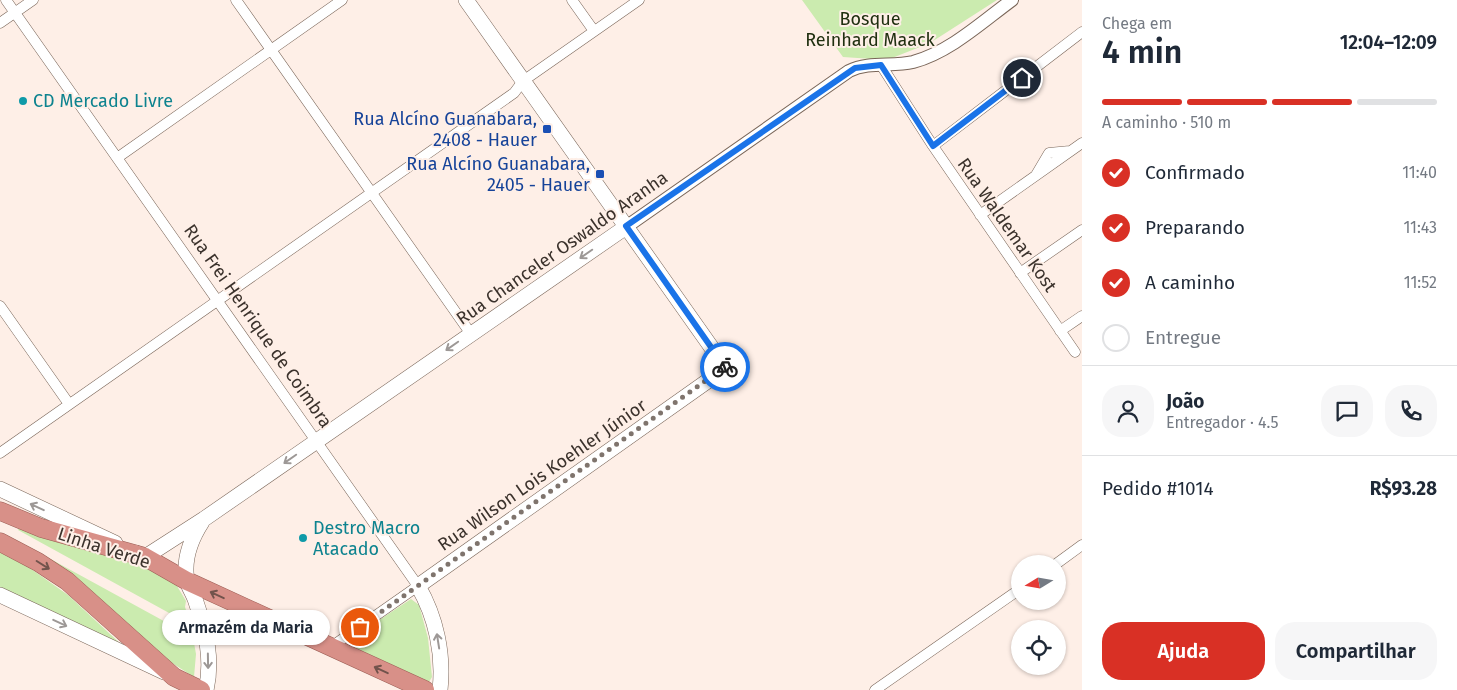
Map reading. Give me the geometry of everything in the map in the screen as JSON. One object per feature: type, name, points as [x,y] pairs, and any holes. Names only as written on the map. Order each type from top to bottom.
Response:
[{"type":"highway","name":"Linha Verde","points":[[0,510],[41,528],[145,557],[187,581],[425,690]]},
{"type":"highway","name":"Linha Verde","points":[[0,542],[38,562],[67,581],[174,677],[201,690]]},
{"type":"main road","points":[[466,0],[626,226]]},
{"type":"main road","name":"Rua Chanceler Oswaldo Aranha","points":[[145,557],[204,519],[626,226]]},
{"type":"main road","name":"Rua Wilson Lois Koehler Júnior","points":[[418,586],[726,368],[626,226]]},
{"type":"main road","points":[[0,489],[145,557]]},
{"type":"main road","points":[[204,519],[192,539],[188,552],[187,581],[196,600],[207,641],[209,668],[206,690]]},
{"type":"main road","name":"Rua Frei Henrique de Coimbra","points":[[418,586],[429,607],[437,633],[441,666],[440,690]]},
{"type":"main road","points":[[0,595],[174,677]]},
{"type":"street","name":"Rua Frei Henrique de Coimbra","points":[[6,0],[418,586]]},
{"type":"street","points":[[0,23],[32,0]]},
{"type":"street","points":[[236,0],[471,334]]},
{"type":"street","points":[[117,158],[342,0]]},
{"type":"street","points":[[572,0],[594,31]]},
{"type":"street","points":[[0,453],[514,93],[523,81],[594,31],[624,4],[639,0]]},
{"type":"street","name":"Rua Chanceler Oswaldo Aranha","points":[[626,226],[849,71],[861,66],[912,62],[935,53],[1012,0]]},
{"type":"street","points":[[933,146],[1082,32]]},
{"type":"street","name":"Rua Waldemar Kost","points":[[881,65],[933,146],[1075,352]]},
{"type":"street","points":[[980,215],[1082,143]]},
{"type":"street","points":[[1020,273],[1082,230]]},
{"type":"street","points":[[0,306],[69,404]]},
{"type":"street","points":[[1060,331],[1082,316]]},
{"type":"street","points":[[1066,557],[1082,545]]},
{"type":"street","name":"Rua Wilson Lois Koehler Júnior","points":[[331,647],[418,586]]},
{"type":"street","points":[[875,690],[1011,595]]},
{"type":"green space","name":"Bosque Reinhard Maack","points":[[802,0],[997,0],[930,43],[887,60],[843,57]]},
{"type":"green space","points":[[19,528],[133,563],[174,581],[186,601],[185,607],[191,625],[18,530]]},
{"type":"green space","points":[[14,539],[193,637],[196,654],[194,677],[158,654]]},
{"type":"green space","points":[[0,552],[27,566],[68,595],[124,647],[0,587]]},
{"type":"green space","points":[[411,599],[419,605],[428,638],[432,677],[429,682],[351,646],[350,643],[352,638]]},
{"type":"way so far","points":[[360,627],[725,367]]},
{"type":"place","name":"CD Mercado Livre","points":[[23,101]]},
{"type":"place","name":"Rua Alcíno Guanabara, 2408 - Hauer","points":[[547,129]]},
{"type":"place","name":"Rua Alcíno Guanabara, 2405 - Hauer","points":[[600,174]]},
{"type":"place","name":"Destro Macro Atacado","points":[[303,538]]},
{"type":"place","name":"Armazém da Maria","points":[[360,627]]},
{"type":"route","points":[[725,367],[626,226],[855,68],[881,65],[933,146],[1022,78]]}]
